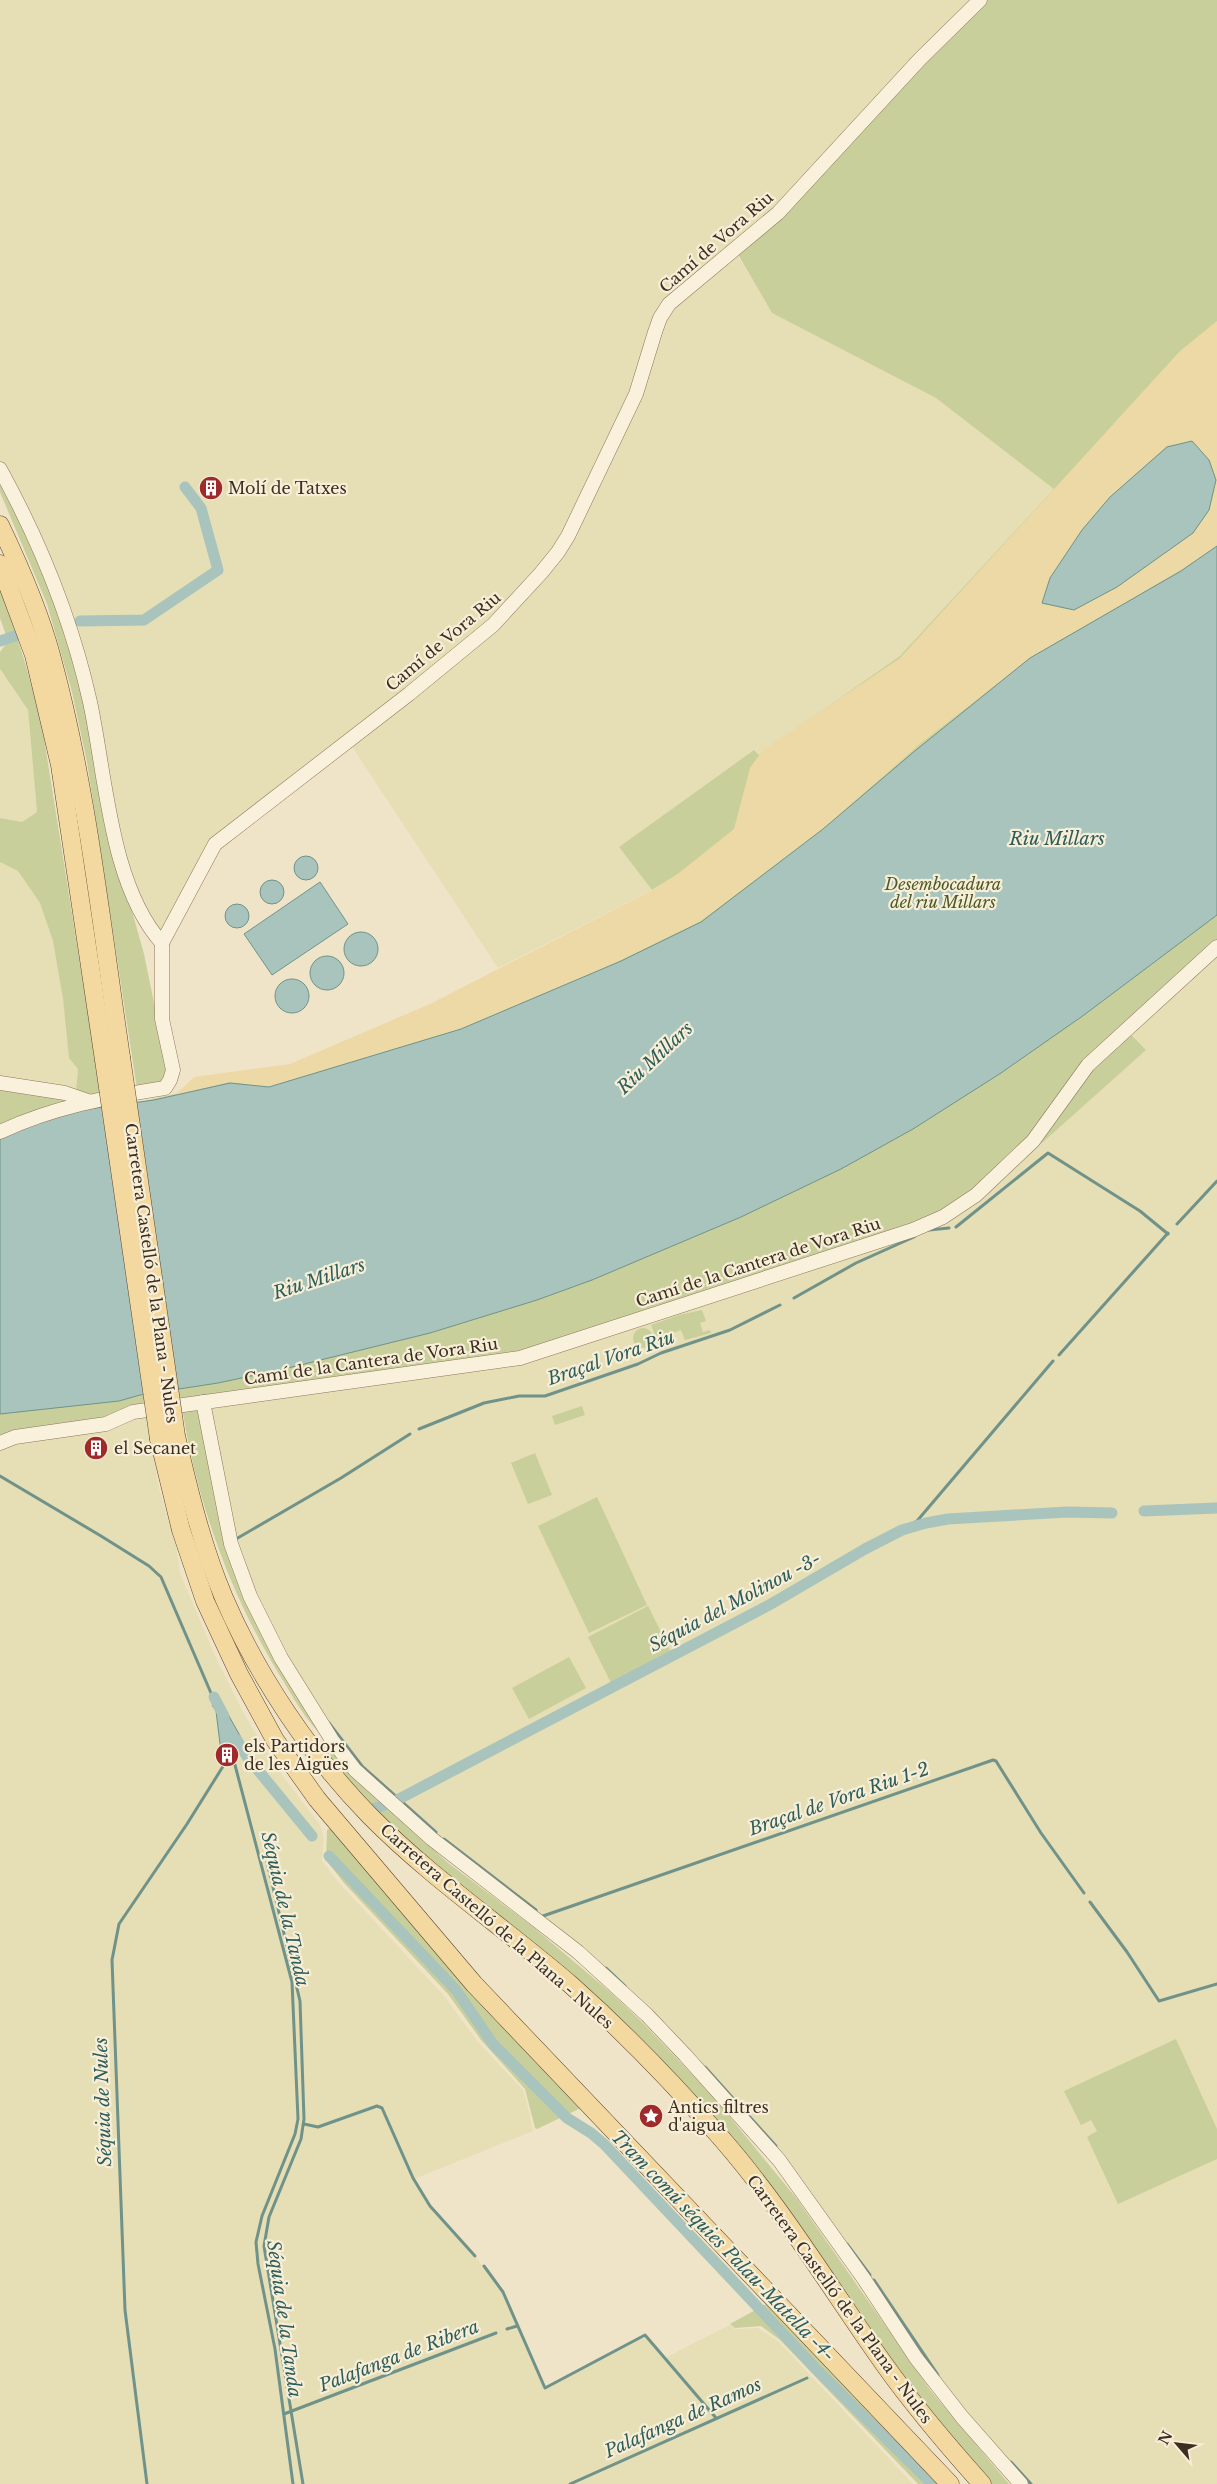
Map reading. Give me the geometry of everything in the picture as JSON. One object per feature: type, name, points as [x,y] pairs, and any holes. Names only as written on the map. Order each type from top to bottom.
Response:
[{"type":"main road","points":[[0,525],[24,576],[51,654],[77,761],[112,1058]]},
{"type":"main road","points":[[0,564],[34,655],[60,765],[112,1058]]},
{"type":"main road","name":"Carretera Castelló de la Plana - Nules","points":[[112,1058],[181,1530],[205,1601],[239,1674],[275,1740],[317,1799],[474,1984],[950,2484]]},
{"type":"main road","name":"Carretera Castelló de la Plana - Nules","points":[[168,1438],[224,1599],[260,1667],[300,1732],[367,1813],[403,1848],[571,1986],[650,2061],[723,2140],[778,2207],[884,2363],[938,2435],[982,2484]]},
{"type":"street","name":"Camí de Vora Riu","points":[[0,1083],[65,1093],[88,1101],[165,1088],[173,1070],[162,1020],[162,943],[215,844],[470,644],[493,625],[536,579],[558,552],[568,536],[636,394],[654,332],[669,304],[778,213],[920,59],[980,0]]},
{"type":"street","points":[[0,469],[39,549],[68,622],[90,701],[116,840],[132,899],[153,933],[162,943]]},
{"type":"street","name":"Camí de la Cantera de Vora Riu","points":[[0,1443],[16,1437],[106,1424],[133,1412],[520,1358],[913,1230],[943,1216],[976,1196],[1033,1141],[1088,1065],[1217,947]]},
{"type":"street","points":[[0,1132],[32,1118],[88,1101]]},
{"type":"street","points":[[203,1402],[231,1544],[250,1596],[281,1658],[332,1740],[355,1770],[422,1830],[578,1952],[647,2015],[686,2055],[779,2160],[864,2279],[916,2358],[962,2417],[1021,2484]]},
{"type":"shaded area","points":[[0,0],[977,0],[776,210],[667,302],[634,393],[569,531],[491,624],[212,842],[163,930],[158,929],[134,897],[97,728],[0,463]]},
{"type":"shaded area","points":[[735,251],[772,313],[936,398],[1055,489],[900,657],[759,755],[754,750],[619,847],[652,890],[498,968],[351,745],[493,625],[560,552],[661,320]]},
{"type":"shaded area","points":[[0,670],[28,710],[37,812],[22,822],[0,818]]},
{"type":"shaded area","points":[[0,862],[18,871],[40,903],[53,941],[63,999],[69,1058],[78,1069],[76,1092],[0,1081]]},
{"type":"shaded area","points":[[1217,949],[1217,2484],[1024,2484],[963,2416],[866,2278],[688,2055],[356,1767],[283,1658],[234,1547],[206,1407],[1035,1141],[1042,1143],[1146,1050],[1128,1029]]},
{"type":"shaded area","points":[[146,1412],[159,1488],[176,1546],[180,1573],[215,1656],[244,1714],[279,1771],[320,1825],[324,1838],[322,1861],[341,1885],[445,1997],[478,2042],[523,2090],[533,2131],[414,2179],[429,2205],[475,2256],[503,2292],[544,2388],[645,2335],[665,2358],[730,2325],[735,2329],[758,2328],[779,2342],[913,2484],[0,2484],[0,1445]]},
{"type":"green space","name":"Desembocadura del riu Millars","points":[[982,0],[1217,0],[1217,945],[1087,1065],[1032,1140],[942,1215],[536,1352],[0,1437],[0,1137],[69,1111],[143,1101],[229,1082],[268,1086],[570,983],[720,841],[678,874],[652,890],[619,847],[754,750],[759,755],[900,656],[1054,489],[936,398],[772,313],[736,251]]},
{"type":"green space","points":[[0,475],[32,543],[66,630],[86,705],[114,847],[144,954],[167,1066],[164,1084],[137,1089],[87,762],[72,692],[47,604],[0,492]]},
{"type":"green space","points":[[0,589],[25,663],[44,738],[101,1096],[76,1092],[78,1069],[69,1058],[63,999],[53,941],[40,903],[18,871],[0,862],[0,818],[22,822],[37,812],[28,710],[0,669],[0,652],[8,641],[0,618]]},
{"type":"green space","points":[[1127,1030],[1146,1050],[1042,1143],[1035,1140],[1058,1109]]},
{"type":"green space","points":[[0,1084],[85,1101],[0,1129]]},
{"type":"green space","points":[[702,1310],[706,1321],[700,1323],[703,1332],[710,1330],[711,1333],[685,1340],[681,1330],[670,1334],[673,1344],[660,1348],[651,1325],[679,1315]]},
{"type":"green space","points":[[639,1328],[647,1328],[653,1334],[653,1342],[647,1348],[639,1348],[633,1342],[633,1334]]},
{"type":"green space","points":[[201,1404],[228,1540],[331,1743],[305,1716],[266,1652],[233,1585],[219,1550],[197,1479],[182,1407]]},
{"type":"green space","points":[[582,1406],[585,1415],[555,1425],[552,1416]]},
{"type":"green space","points":[[535,1453],[552,1495],[528,1504],[511,1463]]},
{"type":"green space","points":[[597,1497],[647,1605],[589,1633],[538,1526]]},
{"type":"green space","points":[[648,1606],[672,1654],[612,1685],[588,1637]]},
{"type":"green space","points":[[569,1657],[586,1688],[529,1719],[512,1688]]},
{"type":"green space","points":[[324,1745],[330,1749],[350,1774],[447,1862],[533,1927],[610,1992],[641,2021],[711,2094],[797,2199],[931,2391],[1009,2484],[992,2484],[935,2419],[762,2175],[376,1812],[320,1746]]},
{"type":"green space","points":[[330,1828],[430,1946],[583,2107],[537,2129],[535,2128],[525,2089],[481,2040],[448,1994],[344,1883],[326,1860],[327,1830]]},
{"type":"green space","points":[[1176,2039],[1217,2129],[1217,2159],[1118,2204],[1087,2137],[1097,2131],[1091,2120],[1081,2125],[1064,2091]]},
{"type":"green space","points":[[768,2303],[940,2484],[918,2484],[780,2340],[761,2326],[735,2328],[730,2324]]},
{"type":"sand","points":[[1217,321],[1217,546],[1181,570],[1030,658],[920,744],[823,829],[701,921],[603,969],[461,1029],[269,1087],[229,1082],[175,1095],[194,1077],[290,1064],[430,1004],[651,891],[678,874],[734,829],[750,768],[762,751],[900,658],[1180,351]],"holes":[[[1192,441],[1209,460],[1216,480],[1209,510],[1193,533],[1117,587],[1074,610],[1042,604],[1050,578],[1082,530],[1110,497],[1167,446]]]},
{"type":"water","points":[[1192,441],[1209,460],[1216,480],[1209,510],[1193,533],[1117,587],[1074,610],[1042,603],[1050,578],[1082,530],[1110,497],[1167,447]]},
{"type":"water","name":"Riu Millars","points":[[1217,546],[1217,915],[1084,1015],[1001,1073],[913,1129],[841,1169],[741,1217],[592,1280],[537,1300],[430,1333],[284,1369],[218,1383],[140,1395],[119,1401],[0,1414],[0,1138],[67,1112],[154,1100],[230,1083],[269,1087],[461,1029],[621,961],[701,922],[823,829],[916,750],[1030,658],[1181,571]]},
{"type":"water","points":[[306,856],[311,857],[317,863],[317,873],[311,879],[306,880],[301,879],[295,873],[294,868],[295,863],[301,857]]},
{"type":"water","points":[[272,880],[277,881],[283,887],[283,897],[277,903],[272,904],[267,903],[261,897],[260,892],[261,887],[267,881]]},
{"type":"water","points":[[320,882],[348,924],[272,975],[244,934]]},
{"type":"water","points":[[237,904],[242,905],[248,911],[248,921],[242,927],[237,928],[232,927],[226,921],[225,916],[226,911],[232,905]]},
{"type":"water","points":[[361,932],[368,933],[373,937],[377,942],[377,956],[373,961],[368,965],[361,966],[354,965],[349,961],[345,956],[344,949],[345,942],[349,937],[354,933]]},
{"type":"water","points":[[327,956],[334,957],[339,961],[343,966],[343,980],[339,985],[334,989],[327,990],[320,989],[315,985],[311,980],[310,973],[311,966],[315,961],[320,957]]},
{"type":"water","points":[[292,979],[299,980],[304,984],[308,989],[308,1003],[304,1008],[299,1012],[292,1013],[285,1012],[280,1008],[276,1003],[275,996],[276,989],[280,984],[285,980]]},
{"type":"water","points":[[220,1700],[248,1750],[240,1753],[237,1747],[221,1752],[216,1711],[212,1705]]},
{"type":"waterway","points":[[80,621],[144,620],[218,570],[201,508],[185,487]]},
{"type":"waterway","points":[[0,641],[15,636]]},
{"type":"waterway","name":"Braçal Vora Riu","points":[[956,1227],[1048,1153],[1140,1211],[1168,1234]]},
{"type":"waterway","points":[[1177,1224],[1217,1181]]},
{"type":"waterway","name":"Braçal Vora Riu","points":[[929,1230],[949,1228]]},
{"type":"waterway","points":[[1059,1355],[1168,1233]]},
{"type":"waterway","name":"Braçal Vora Riu","points":[[794,1298],[856,1263],[914,1237]]},
{"type":"waterway","name":"Braçal Vora Riu","points":[[419,1429],[484,1403],[519,1396],[545,1396],[638,1364],[661,1353],[730,1330],[780,1305]]},
{"type":"waterway","points":[[902,1530],[917,1521],[1053,1361]]},
{"type":"waterway","name":"Braçal Vora Riu","points":[[236,1539],[341,1478],[410,1434]]},
{"type":"waterway","name":"Séquia de la Tanda","points":[[0,1476],[149,1566],[161,1577],[217,1707]]},
{"type":"waterway","name":"Séquia del Molinou -3-","points":[[1144,1511],[1217,1508]]},
{"type":"waterway","name":"Séquia del Molinou -3-","points":[[397,1800],[771,1604],[865,1549],[902,1530],[948,1519],[1067,1512],[1112,1513]]},
{"type":"waterway","name":"Séquia de la Tanda","points":[[214,1697],[224,1716]]},
{"type":"waterway","name":"Braçal de Vora Riu 1-2","points":[[329,1723],[362,1766],[436,1832]]},
{"type":"waterway","points":[[236,1739],[248,1758],[312,1836]]},
{"type":"waterway","name":"Séquia de la Tanda","points":[[230,1746],[292,1982],[298,2119],[295,2134],[262,2216],[256,2242],[258,2264],[275,2349],[293,2484]]},
{"type":"waterway","name":"Séquia de Nules","points":[[147,2484],[125,2310],[112,1960],[119,1924],[187,1824],[232,1752]]},
{"type":"waterway","name":"Braçal de Vora Riu 1-2","points":[[543,1916],[993,1760],[996,1761],[1041,1833],[1084,1893]]},
{"type":"waterway","name":"Séquia del Molinou -3-","points":[[375,1808],[383,1806]]},
{"type":"waterway","name":"Braçal de Vora Riu 1-2","points":[[444,1839],[536,1910]]},
{"type":"waterway","name":"Tram comú séquies Palau-Matella -4-","points":[[329,1856],[456,1990],[493,2044],[567,2118],[591,2133],[604,2144],[819,2372],[932,2484]]},
{"type":"waterway","points":[[267,1862],[300,2001],[304,2119],[301,2139],[269,2217],[264,2246],[303,2484]]},
{"type":"waterway","name":"Braçal de Vora Riu 1-2","points":[[1090,1902],[1127,1952],[1159,2001],[1217,1984]]},
{"type":"waterway","points":[[606,1968],[625,1986]]},
{"type":"waterway","points":[[705,2067],[776,2146]]},
{"type":"waterway","points":[[304,2124],[318,2127],[377,2106],[382,2108],[413,2178],[430,2206],[475,2256]]},
{"type":"waterway","points":[[847,2244],[870,2275]]},
{"type":"waterway","points":[[484,2266],[503,2292],[545,2388],[645,2335],[716,2418]]},
{"type":"waterway","points":[[874,2280],[938,2375]]},
{"type":"waterway","name":"Palafanga de Ribera","points":[[507,2329],[517,2326]]},
{"type":"waterway","name":"Palafanga de Ribera","points":[[284,2414],[496,2333]]},
{"type":"waterway","name":"Palafanga de Ramos","points":[[570,2484],[807,2378]]},
{"type":"waterway","points":[[1011,2462],[1031,2484]]},
{"type":"place","name":"Molí de Tatxes","points":[[211,488]]},
{"type":"place","name":"el Secanet","points":[[96,1448]]},
{"type":"place","name":"els Partidors de les Aigües","points":[[227,1755]]},
{"type":"place","name":"Antics filtres d'aigua","points":[[651,2116]]}]
